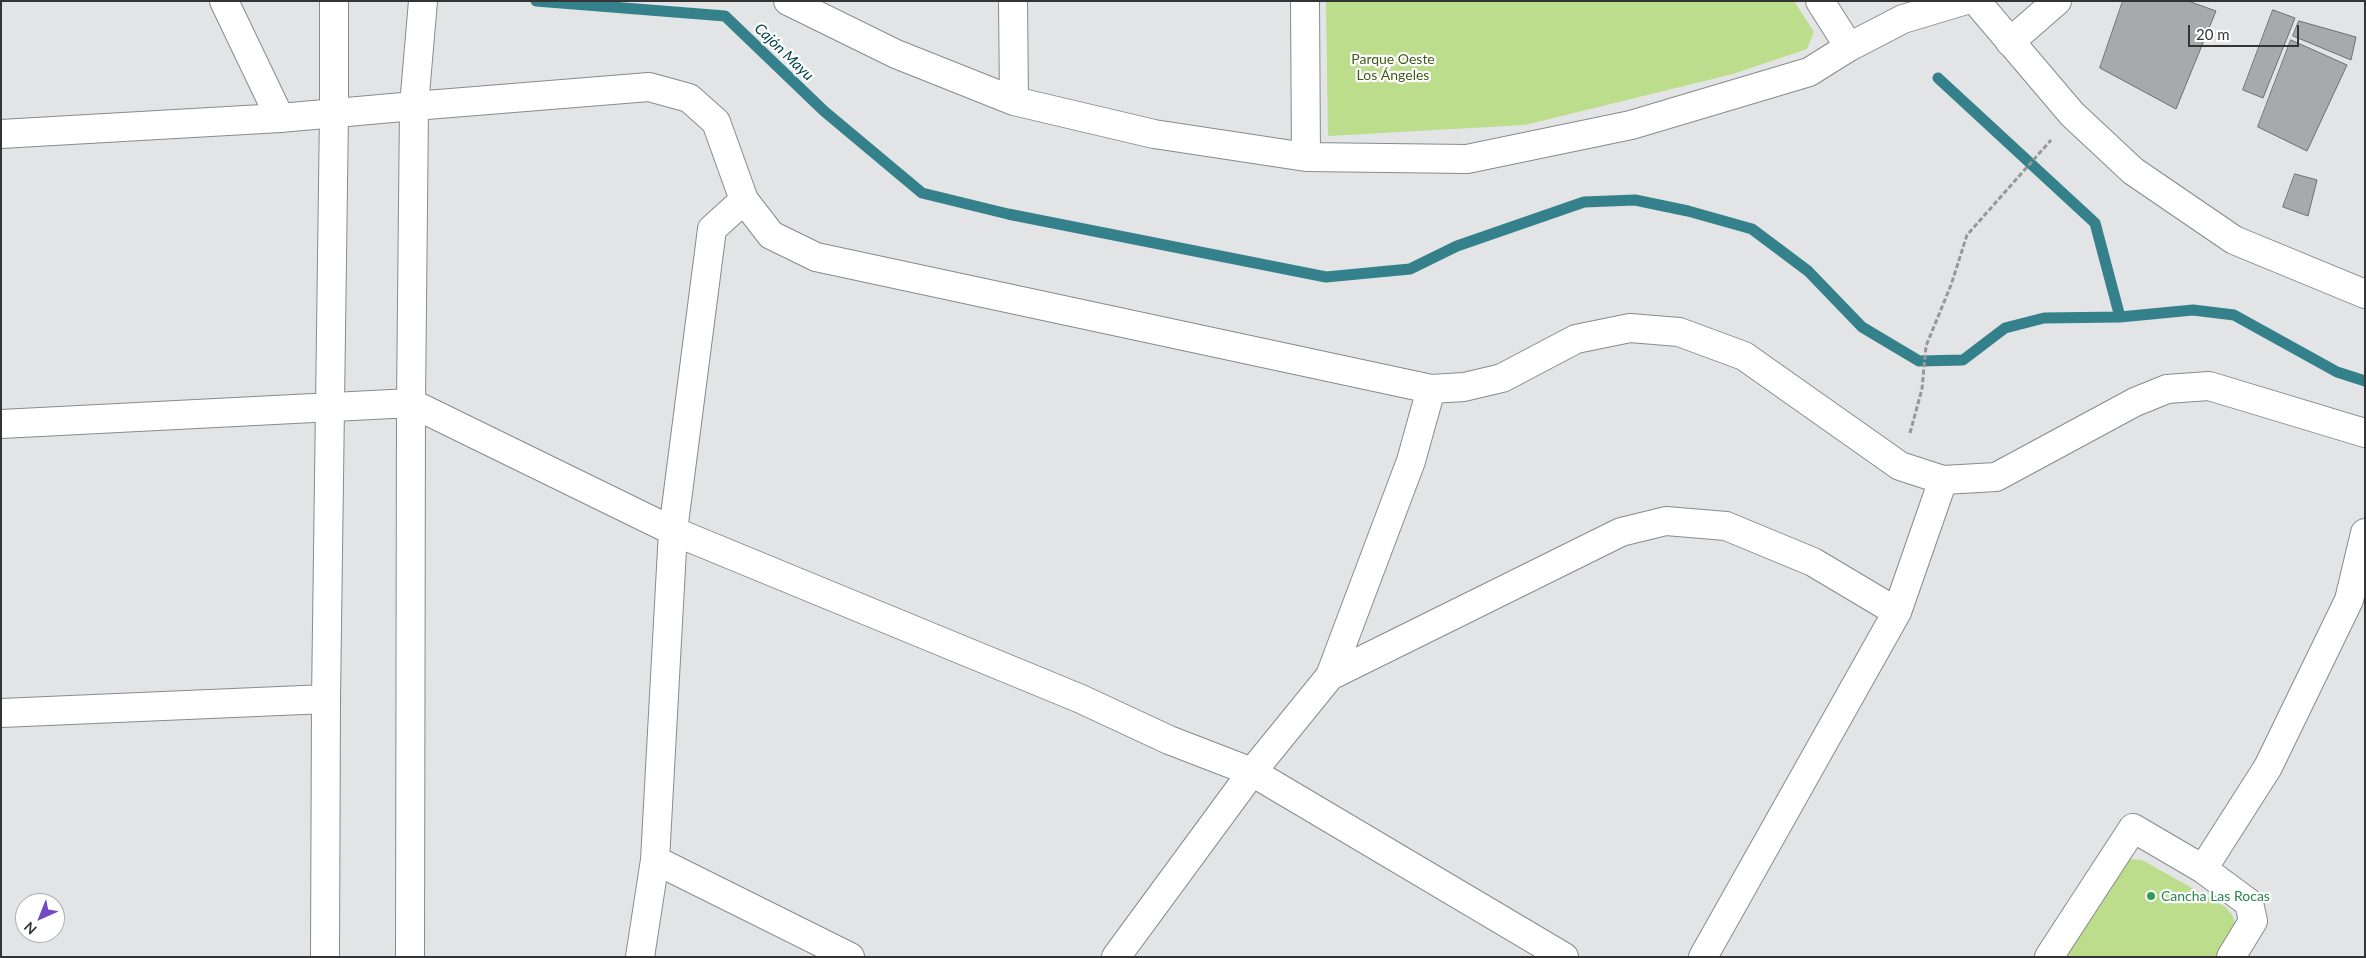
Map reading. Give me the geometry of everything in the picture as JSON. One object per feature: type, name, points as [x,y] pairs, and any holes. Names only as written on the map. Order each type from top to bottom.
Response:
[{"type":"street","points":[[224,1],[280,118]]},
{"type":"street","points":[[325,957],[334,1]]},
{"type":"street","points":[[788,1],[896,54],[1014,101],[1154,134],[1306,157],[1467,159],[1630,125],[1809,72],[1849,47],[1903,19],[1963,1]]},
{"type":"street","points":[[1013,1],[1014,101]]},
{"type":"street","points":[[1305,1],[1306,157]]},
{"type":"street","points":[[1820,1],[1849,47]]},
{"type":"street","points":[[1976,1],[2072,114],[2133,171],[2234,240],[2365,294]]},
{"type":"street","points":[[2010,42],[2057,1]]},
{"type":"street","points":[[410,957],[411,403],[414,106],[422,4]]},
{"type":"street","points":[[1,134],[280,118],[649,87],[689,98],[716,122],[744,200],[771,235],[816,257],[1431,389],[1464,387],[1502,378],[1576,339],[1630,328],[1679,332],[1744,356],[1900,466],[1942,480],[1996,477],[2135,402],[2167,388],[2210,386],[2365,433]]},
{"type":"street","points":[[640,957],[654,860],[674,531],[712,229],[744,200]]},
{"type":"street","points":[[1116,957],[1252,772],[1330,676],[1411,461],[1431,389]]},
{"type":"street","points":[[1,424],[411,403],[674,531],[1081,699],[1170,740],[1252,772],[1564,957]]},
{"type":"street","points":[[1703,957],[1896,612],[1942,480]]},
{"type":"street","points":[[1330,676],[1621,532],[1666,521],[1726,526],[1813,562],[1896,612]]},
{"type":"street","points":[[2203,869],[2268,767],[2357,602],[2365,532]]},
{"type":"street","points":[[1,713],[326,699]]},
{"type":"street","points":[[2049,957],[2133,828],[2203,869],[2249,902],[2253,921],[2232,957]]},
{"type":"street","points":[[654,860],[850,957]]},
{"type":"path","points":[[1900,466],[1922,389],[1926,346],[1951,285],[1967,236],[2072,114]]},
{"type":"green space","name":"Parque Oeste Los Ángeles","points":[[1326,1],[1794,1],[1814,32],[1807,49],[1733,74],[1525,125],[1328,136]]},
{"type":"green space","name":"Cancha Las Rocas","points":[[2130,859],[2142,860],[2224,906],[2234,919],[2235,925],[2231,937],[2219,957],[2062,957],[2120,864]]},
{"type":"building","points":[[2123,1],[2188,1],[2216,11],[2176,109],[2100,68]]},
{"type":"building","points":[[2273,10],[2295,18],[2263,98],[2243,90]]},
{"type":"building","points":[[2299,21],[2356,37],[2351,60],[2293,36]]},
{"type":"building","points":[[2291,40],[2347,65],[2307,151],[2258,127]]},
{"type":"building","points":[[2295,174],[2317,180],[2308,216],[2283,207]]},
{"type":"waterway","name":"Cajón Mayu","points":[[536,1],[725,16],[824,111],[922,193],[1008,214],[1326,277],[1410,269],[1457,246],[1584,202],[1635,200],[1688,211],[1752,229],[1808,271],[1862,327],[1919,361],[1963,360],[2005,328],[2044,318],[2120,317],[2193,310],[2234,315],[2337,372],[2365,381]]},
{"type":"waterway","points":[[1938,78],[2095,223],[2120,317]]},
{"type":"place","name":"Cancha Las Rocas","points":[[2151,896]]}]
